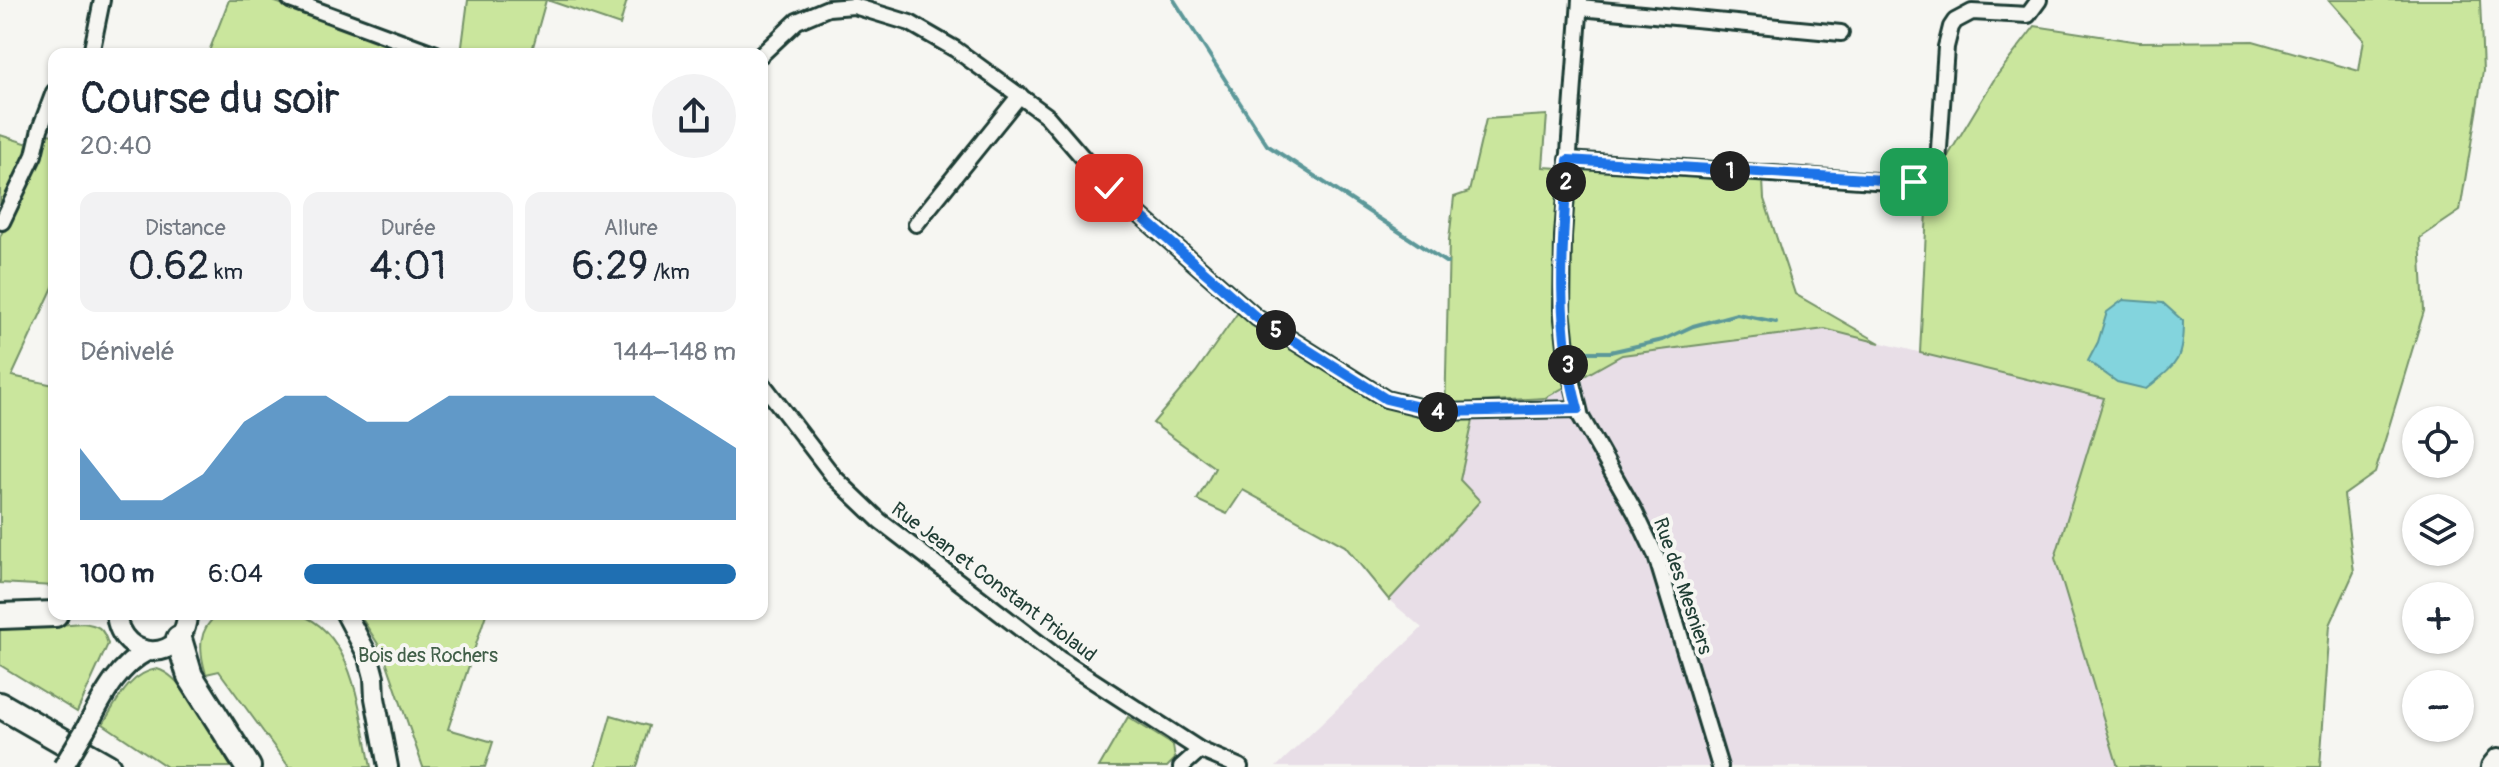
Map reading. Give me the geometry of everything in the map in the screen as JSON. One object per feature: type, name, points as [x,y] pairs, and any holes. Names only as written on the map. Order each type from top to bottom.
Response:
[{"type":"highway","points":[[0,616],[48,614]]},
{"type":"highway","points":[[186,623],[190,676],[248,767]]},
{"type":"highway","points":[[0,705],[108,767]]},
{"type":"highway","points":[[0,724],[79,767]]},
{"type":"highway","points":[[2494,767],[2499,761]]},
{"type":"street","points":[[92,48],[102,0]]},
{"type":"street","points":[[290,0],[420,48]]},
{"type":"street","points":[[1568,160],[1904,183],[1927,178],[1938,163],[1946,47],[1951,27],[1963,15],[1972,12],[2028,15],[2039,0]]},
{"type":"street","points":[[1580,4],[1841,33]]},
{"type":"street","name":"Rue des Mesniers","points":[[1580,4],[1563,236],[1562,310],[1568,365],[1578,409],[1656,556],[1720,767]]},
{"type":"street","points":[[768,48],[785,30],[808,14],[833,7],[854,6],[882,13],[930,33],[1051,120],[1109,188],[1257,318],[1386,399],[1440,412],[1578,409]]},
{"type":"street","points":[[916,224],[1020,95]]},
{"type":"street","points":[[2,222],[34,155],[48,108]]},
{"type":"street","name":"Rue Jean et Constant Priolaud","points":[[768,391],[834,477],[880,521],[1061,660],[1200,750],[1224,763],[1240,767]]},
{"type":"street","points":[[116,620],[123,637],[133,647],[147,651],[158,651],[186,623]]},
{"type":"street","points":[[336,620],[355,646],[375,698]]},
{"type":"street","points":[[349,620],[369,658],[388,767]]},
{"type":"street","points":[[108,688],[123,637]]},
{"type":"street","points":[[63,767],[108,688],[133,659],[147,651]]},
{"type":"street","points":[[1181,767],[1200,750]]},
{"type":"shaded area","points":[[1825,329],[2105,398],[2055,558],[2118,767],[1276,767],[1422,628],[1389,600],[1480,501],[1460,480],[1477,402],[1545,398],[1622,355]]},
{"type":"green space","points":[[229,0],[270,0],[404,48],[210,48]]},
{"type":"green space","points":[[468,0],[546,0],[533,48],[462,48]]},
{"type":"green space","points":[[547,0],[627,0],[620,25]]},
{"type":"green space","points":[[2329,0],[2480,0],[2483,71],[2460,211],[2420,238],[2424,311],[2375,473],[2344,495],[2354,572],[2330,625],[2320,767],[2118,767],[2055,558],[2104,398],[1920,353],[1928,189],[1995,78],[2035,26],[2139,42],[2253,41],[2359,71],[2364,39]]},
{"type":"green space","points":[[1547,115],[1543,167],[1763,180],[1764,199],[1795,294],[1880,343],[1825,329],[1622,355],[1545,398],[1477,402],[1460,480],[1480,501],[1389,600],[1345,546],[1243,490],[1227,514],[1197,500],[1215,468],[1153,423],[1196,372],[1239,311],[1378,403],[1445,419],[1449,240],[1454,197],[1469,192],[1486,119]]},
{"type":"green space","points":[[48,134],[48,298],[12,376],[48,384],[48,586],[0,583],[0,237]]},
{"type":"green space","points":[[0,135],[32,145],[0,214]]},
{"type":"green space","points":[[211,620],[309,620],[317,624],[332,638],[352,678],[371,767],[289,767],[219,671],[206,674],[202,641]]},
{"type":"green space","name":"Bois des Rochers","points":[[363,620],[484,620],[448,729],[493,742],[485,767],[423,767],[383,652]]},
{"type":"green space","points":[[82,623],[99,628],[108,644],[77,712],[0,665],[0,630]]},
{"type":"green space","points":[[157,669],[168,674],[189,696],[231,767],[167,767],[103,724],[131,683]]},
{"type":"green space","points":[[611,715],[649,726],[637,767],[596,767]]},
{"type":"green space","points":[[1128,717],[1173,745],[1175,759],[1167,767],[1099,767]]},
{"type":"water","points":[[2123,300],[2163,303],[2183,321],[2182,345],[2176,361],[2146,389],[2117,382],[2088,361],[2098,342],[2107,312]]},
{"type":"waterway","points":[[1174,0],[1267,145],[1447,263]]},
{"type":"waterway","points":[[1582,352],[1610,352],[1663,340],[1693,326],[1737,314],[1776,322]]},
{"type":"route","points":[[1109,188],[1257,318],[1386,399],[1440,412],[1578,409],[1568,365],[1562,310],[1568,160],[1914,182]]}]
